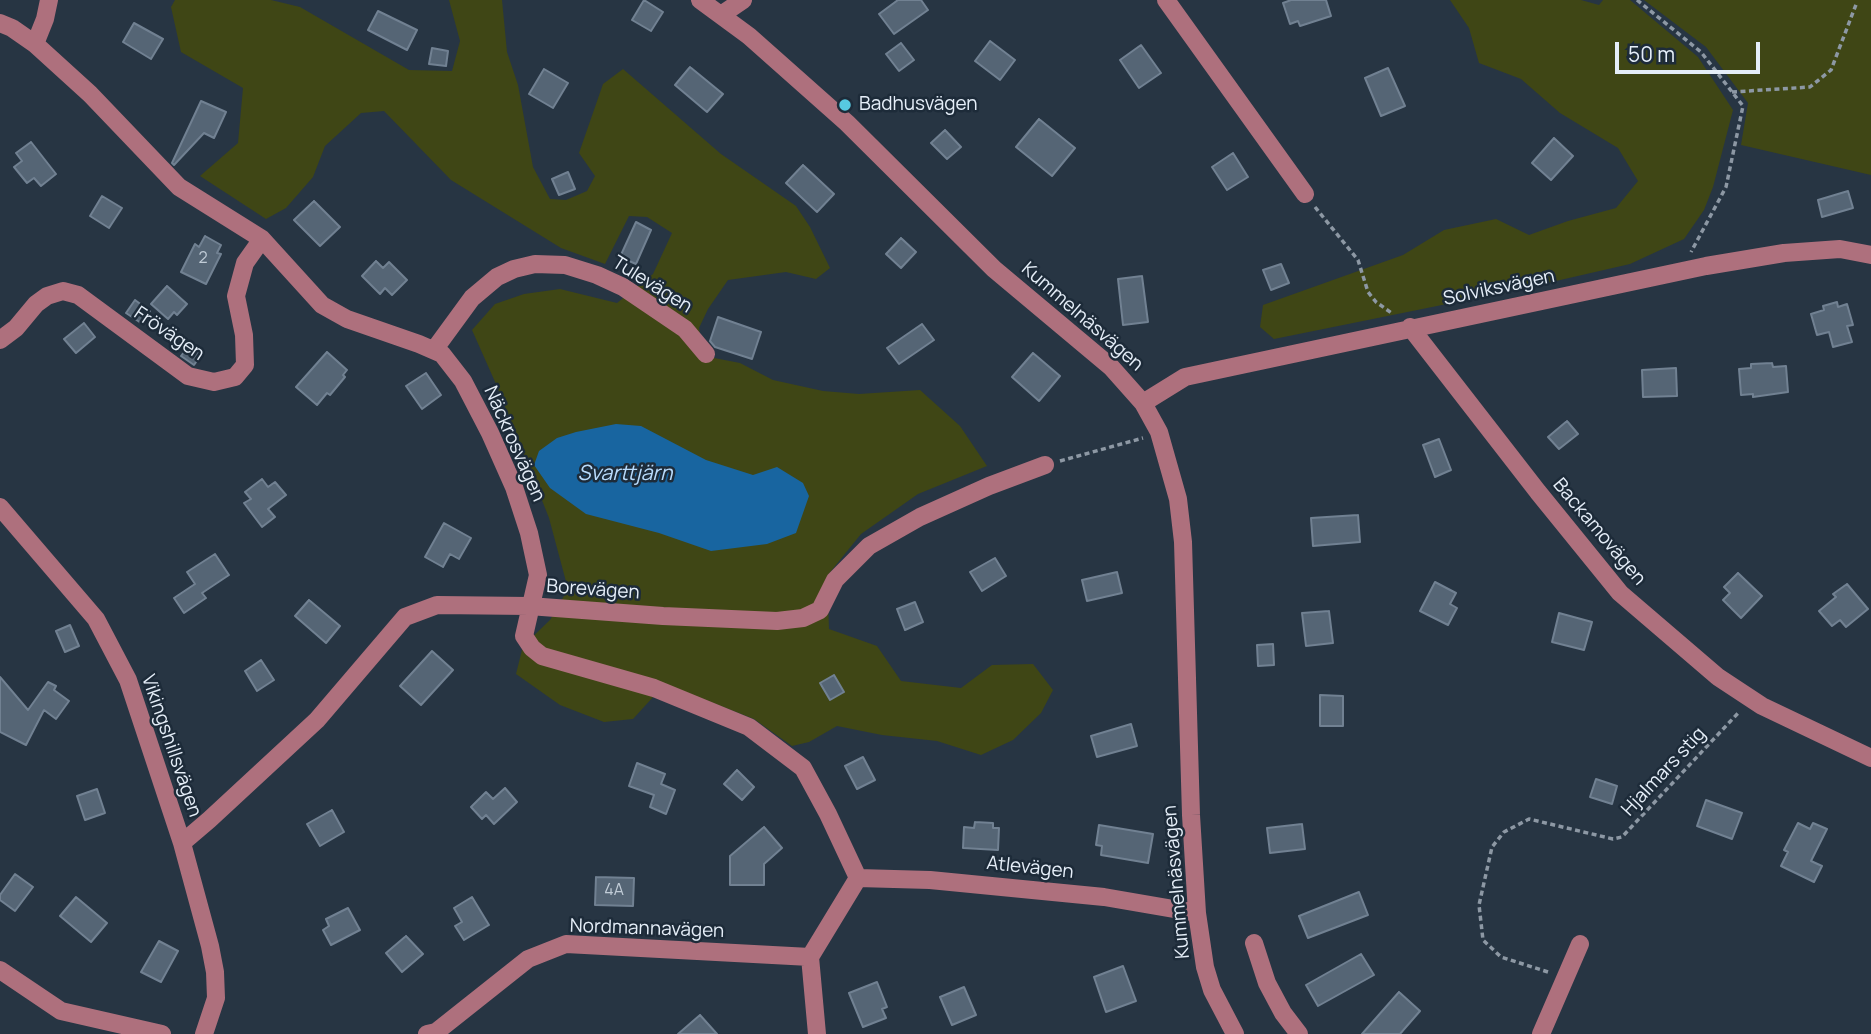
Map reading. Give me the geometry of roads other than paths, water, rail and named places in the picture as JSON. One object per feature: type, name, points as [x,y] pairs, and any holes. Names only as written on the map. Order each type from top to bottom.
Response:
[{"type":"street","points":[[35,44],[50,0]]},
{"type":"street","name":"Kummelnäsvägen","points":[[700,0],[750,36],[847,123],[994,269],[1111,367],[1143,403],[1169,462],[1178,499],[1183,542],[1191,815],[1197,913],[1205,967],[1212,990],[1235,1034]]},
{"type":"street","points":[[721,15],[743,0]]},
{"type":"street","points":[[1166,0],[1305,194]]},
{"type":"street","name":"Näckrosvägen","points":[[0,23],[35,44],[90,94],[179,187],[262,239],[322,304],[346,319],[442,354],[463,382],[490,433],[514,487],[529,533],[538,575],[524,636],[542,656],[654,688],[749,727],[803,768],[834,825],[858,878]]},
{"type":"street","name":"Frövägen","points":[[0,340],[16,328],[36,304],[47,296],[63,291],[78,295],[188,376],[214,382],[235,377],[245,365],[244,335],[236,296],[245,263],[262,239]]},
{"type":"street","name":"Solviksvägen","points":[[1143,403],[1185,377],[1341,345],[1410,327],[1679,272],[1784,253],[1840,249],[1871,255]]},
{"type":"street","name":"Tulevägen","points":[[434,350],[472,298],[497,277],[514,269],[536,264],[565,265],[597,275],[622,287],[685,329],[706,354]]},
{"type":"street","name":"Backamovägen","points":[[1410,327],[1620,593],[1718,677],[1751,699],[1871,758]]},
{"type":"street","name":"Borevägen","points":[[182,843],[317,720],[405,617],[437,605],[529,606],[676,617],[777,621],[803,618],[820,610],[835,580],[869,546],[920,517],[1045,465]]},
{"type":"street","name":"Vikingshillsvägen","points":[[0,507],[96,619],[112,646],[140,712],[182,843],[215,972],[216,998],[204,1034]]},
{"type":"street","points":[[817,1034],[810,957],[858,878]]},
{"type":"street","name":"Atlevägen","points":[[858,878],[930,880],[1104,897],[1197,913]]},
{"type":"street","points":[[1254,943],[1267,983],[1283,1013],[1299,1034]]},
{"type":"street","name":"Nordmannavägen","points":[[427,1034],[436,1032],[528,960],[566,944],[810,957]]},
{"type":"street","points":[[1541,1034],[1580,944]]},
{"type":"street","points":[[0,970],[61,1010],[162,1034]]},
{"type":"water","name":"Svarttjärn","points":[[616,424],[641,426],[706,460],[753,475],[777,467],[803,483],[809,496],[796,533],[767,544],[711,551],[659,533],[586,514],[550,488],[534,465],[539,451],[557,438]]},
{"type":"place","name":"Badhusvägen","points":[[845,105]]}]
